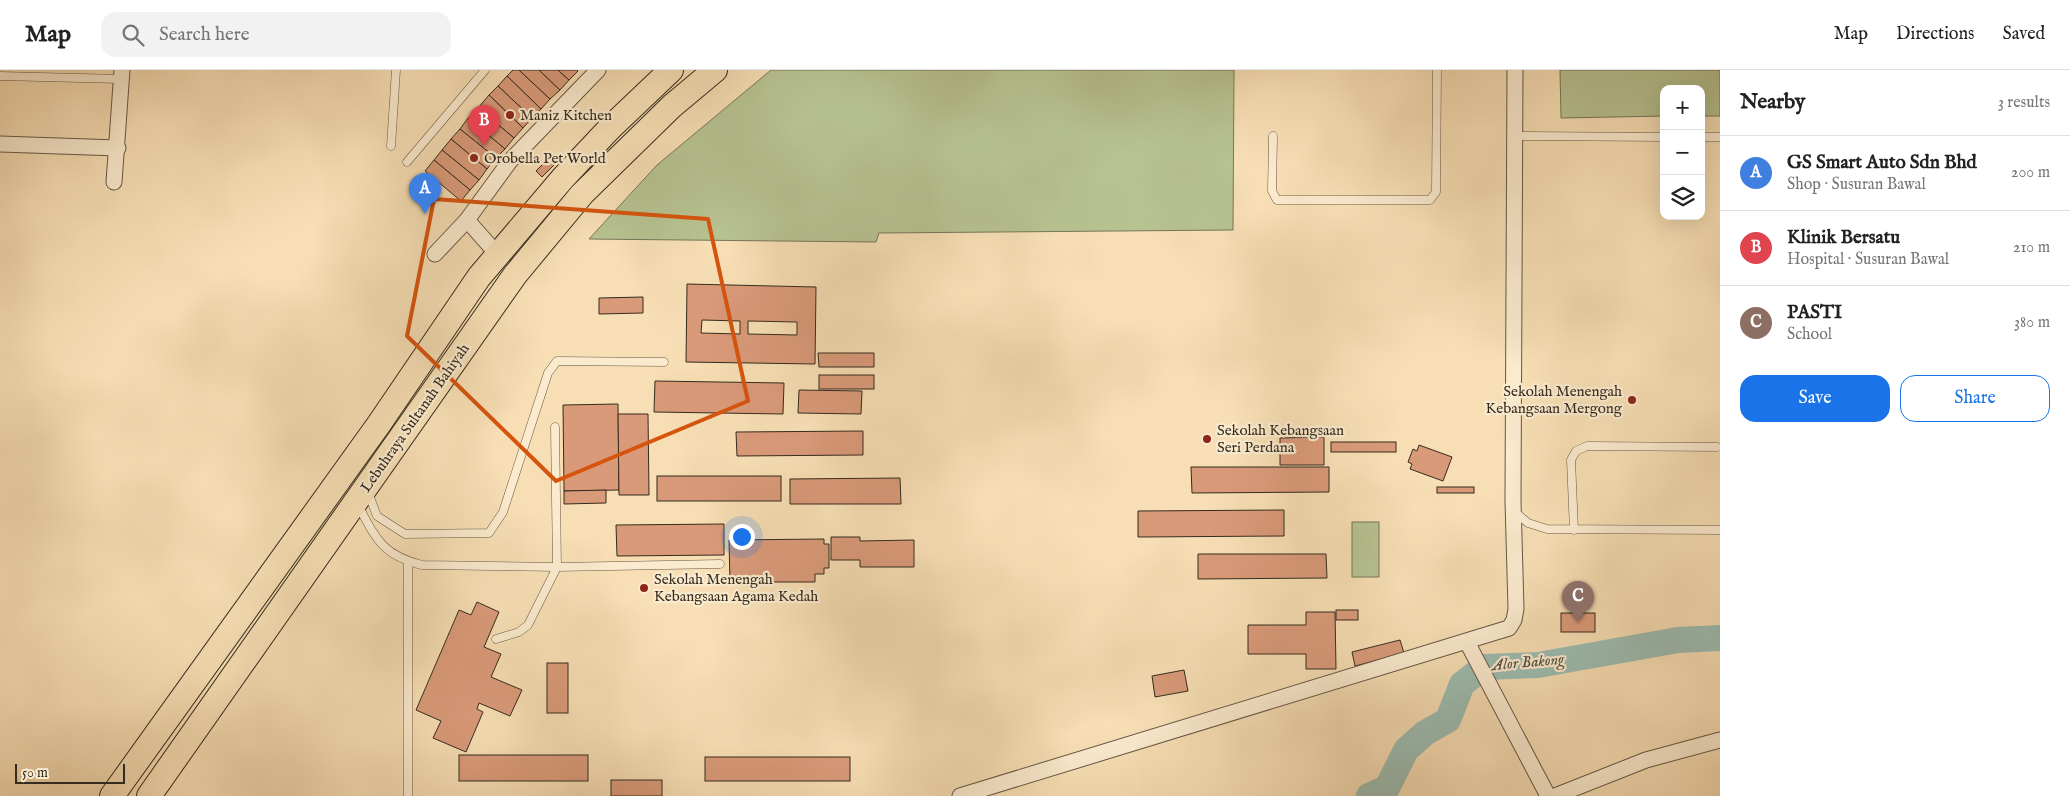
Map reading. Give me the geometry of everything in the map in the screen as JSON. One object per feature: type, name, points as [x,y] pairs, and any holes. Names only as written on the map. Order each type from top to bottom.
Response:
[{"type":"main road","name":"Lebuhraya Sultanah Bahiyah","points":[[112,796],[379,424],[478,277],[610,128],[671,70]]},
{"type":"main road","name":"Lebuhraya Sultanah Bahiyah","points":[[149,796],[501,294],[582,194],[672,106],[715,70]]},
{"type":"street","points":[[435,254],[466,220],[510,161],[598,70]]},
{"type":"street","points":[[960,796],[1509,628],[1514,620],[1516,609],[1513,510],[1515,70]]},
{"type":"street","points":[[114,182],[118,148],[121,74]]},
{"type":"street","points":[[0,144],[118,148]]},
{"type":"street","points":[[466,220],[497,254]]},
{"type":"street","points":[[1467,642],[1484,678],[1548,796]]},
{"type":"street","points":[[1555,796],[1646,760],[1720,740]]},
{"type":"lane","points":[[391,146],[396,70]]},
{"type":"lane","points":[[406,162],[485,70]]},
{"type":"lane","points":[[1272,136],[1272,191],[1277,200],[1430,200],[1436,192],[1437,70]]},
{"type":"lane","points":[[0,76],[121,74]]},
{"type":"lane","points":[[1516,136],[1660,137]]},
{"type":"lane","points":[[1705,137],[1720,137]]},
{"type":"lane","points":[[361,495],[377,516],[405,534],[473,534],[488,532],[502,512],[548,373],[557,361],[664,362]]},
{"type":"lane","points":[[496,639],[519,632],[528,626],[557,567],[555,427]]},
{"type":"lane","points":[[1574,530],[1572,460],[1576,451],[1587,446],[1717,447]]},
{"type":"lane","points":[[361,495],[377,542],[408,561],[447,567],[720,564]]},
{"type":"lane","points":[[1513,510],[1520,519],[1537,527],[1574,530],[1720,530]]},
{"type":"lane","points":[[408,561],[408,796]]},
{"type":"highlighted area","points":[[434,199],[708,219],[748,401],[556,481],[407,336]]},
{"type":"green space","points":[[771,70],[1234,70],[1233,230],[879,233],[876,242],[589,239],[657,165]]},
{"type":"green space","points":[[1560,70],[1720,70],[1720,116],[1705,116],[1705,85],[1660,85],[1660,116],[1561,118]]},
{"type":"green space","points":[[1352,522],[1379,522],[1379,577],[1352,577]]},
{"type":"building","points":[[513,70],[519,70],[550,99],[541,109],[507,76]]},
{"type":"building","points":[[519,70],[539,70],[560,90],[550,99]]},
{"type":"building","points":[[539,70],[558,70],[569,80],[560,90]]},
{"type":"building","points":[[558,70],[577,70],[578,71],[569,80]]},
{"type":"building","points":[[507,76],[541,109],[532,118],[498,86]]},
{"type":"building","points":[[498,86],[532,118],[523,128],[489,95]]},
{"type":"building","points":[[489,95],[523,128],[514,138],[478,108]]},
{"type":"building","points":[[478,108],[514,138],[505,149],[468,118]]},
{"type":"building","points":[[468,118],[505,149],[496,158],[460,129]]},
{"type":"building","points":[[460,129],[496,158],[487,169],[451,139]]},
{"type":"building","points":[[451,139],[487,169],[479,180],[442,150]]},
{"type":"building","points":[[442,150],[479,180],[470,190],[434,160]]},
{"type":"building","points":[[548,159],[554,165],[542,177],[536,171]]},
{"type":"building","points":[[434,160],[470,190],[461,201],[425,171]]},
{"type":"building","points":[[687,284],[816,287],[815,364],[686,362]],"holes":[[[702,320],[740,321],[740,334],[701,333]],[[748,321],[797,322],[797,335],[748,334]]]},
{"type":"building","points":[[643,297],[643,313],[599,314],[599,298]]},
{"type":"building","points":[[818,353],[874,353],[874,367],[819,367]]},
{"type":"building","points":[[819,375],[874,375],[874,389],[819,389]]},
{"type":"building","points":[[655,381],[784,383],[783,414],[654,412]]},
{"type":"building","points":[[799,390],[862,391],[861,414],[798,413]]},
{"type":"building","points":[[618,404],[619,490],[564,491],[563,405]]},
{"type":"building","points":[[618,414],[648,414],[649,495],[619,495]]},
{"type":"building","points":[[863,431],[863,455],[737,456],[736,432]]},
{"type":"building","points":[[1324,437],[1324,465],[1280,465],[1280,438]]},
{"type":"building","points":[[1331,442],[1396,442],[1396,452],[1331,452]]},
{"type":"building","points":[[1419,445],[1452,457],[1443,481],[1410,469],[1412,464],[1408,462],[1413,449],[1417,451]]},
{"type":"building","points":[[1191,467],[1329,467],[1329,492],[1192,493]]},
{"type":"building","points":[[657,476],[781,476],[781,501],[657,501]]},
{"type":"building","points":[[900,478],[901,504],[790,504],[790,479]]},
{"type":"building","points":[[1437,487],[1474,487],[1474,493],[1437,493]]},
{"type":"building","points":[[606,490],[606,503],[564,504],[564,491]]},
{"type":"building","points":[[1284,510],[1284,536],[1138,537],[1138,511]]},
{"type":"building","points":[[724,524],[724,555],[617,556],[616,525]]},
{"type":"building","points":[[831,537],[860,537],[860,541],[914,540],[914,567],[860,567],[860,560],[831,560]]},
{"type":"building","points":[[824,539],[824,544],[829,544],[829,568],[824,568],[824,574],[815,574],[815,582],[730,582],[729,540]]},
{"type":"building","points":[[1198,554],[1326,554],[1327,578],[1198,579]]},
{"type":"building","points":[[477,602],[499,612],[484,647],[501,654],[491,677],[522,690],[510,716],[479,703],[477,709],[483,712],[466,752],[433,738],[441,721],[416,710],[459,610],[471,615]]},
{"type":"building","points":[[1336,610],[1358,610],[1358,620],[1336,620]]},
{"type":"building","points":[[1306,612],[1335,612],[1336,669],[1306,669],[1306,654],[1248,654],[1248,625],[1306,625]]},
{"type":"building","points":[[1561,613],[1595,613],[1595,632],[1561,632]]},
{"type":"building","points":[[1400,640],[1404,653],[1355,666],[1352,652]]},
{"type":"building","points":[[547,663],[568,663],[568,713],[547,713]]},
{"type":"building","points":[[1184,670],[1188,691],[1155,697],[1152,676]]},
{"type":"building","points":[[459,755],[588,755],[588,781],[459,781]]},
{"type":"building","points":[[705,757],[850,757],[850,781],[705,781]]},
{"type":"building","points":[[611,780],[662,780],[662,796],[611,796]]},
{"type":"waterway","name":"Alor Bakong","points":[[1369,796],[1387,788],[1406,750],[1425,733],[1448,720],[1462,684],[1484,667],[1538,665],[1678,640],[1720,638]]},
{"type":"place","name":"Maniz Kitchen","points":[[510,115]]},
{"type":"place","name":"Klinik Bersatu","points":[[484,146]]},
{"type":"place","name":"Orobella Pet World","points":[[474,158]]},
{"type":"place","name":"GS Smart Auto Sdn Bhd","points":[[425,214]]},
{"type":"place","name":"Sekolah Menengah Kebangsaan Mergong","points":[[1632,400]]},
{"type":"place","name":"Sekolah Kebangsaan Seri Perdana","points":[[1207,439]]},
{"type":"place","name":"Sekolah Menengah Kebangsaan Agama Kedah","points":[[644,588]]},
{"type":"place","name":"PASTI","points":[[1578,622]]}]
